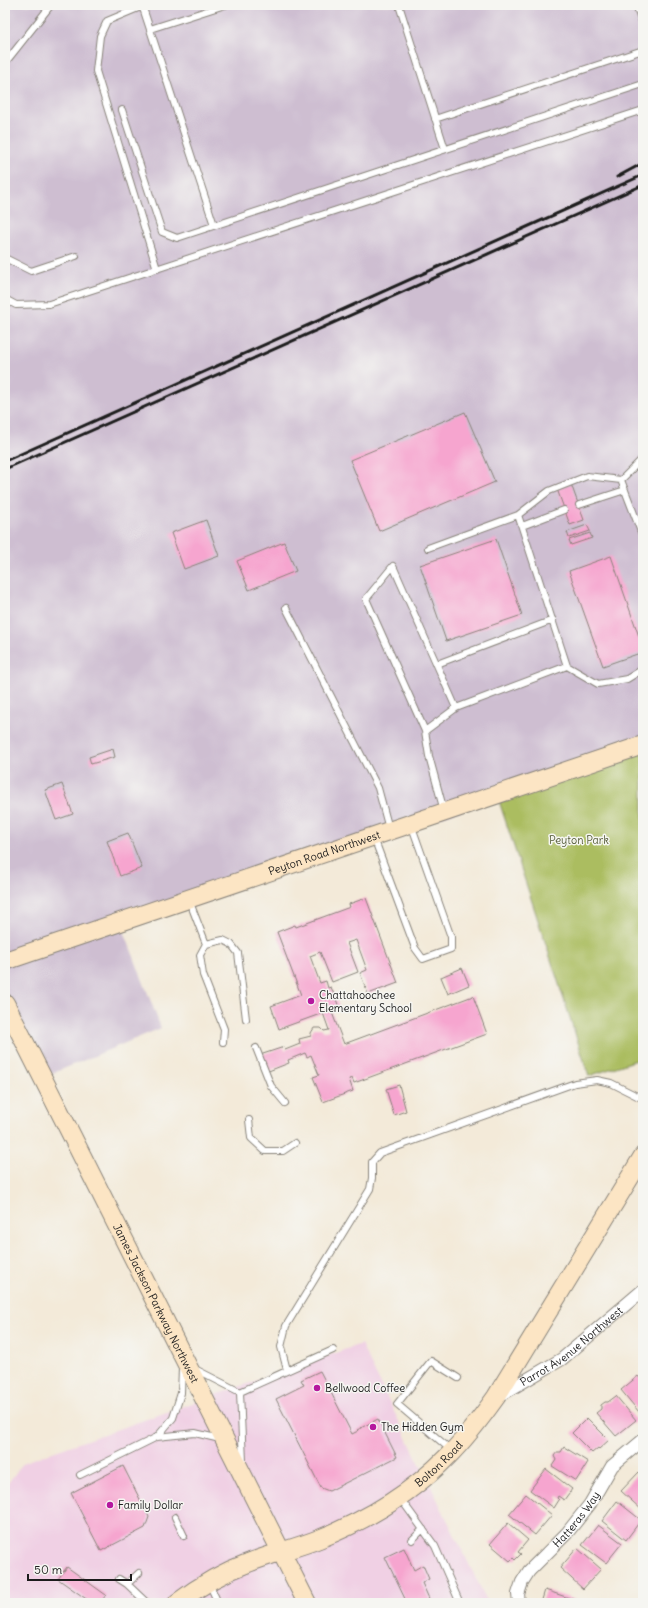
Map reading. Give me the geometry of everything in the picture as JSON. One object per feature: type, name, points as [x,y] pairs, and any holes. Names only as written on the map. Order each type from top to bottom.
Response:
[{"type":"main road","name":"Peyton Road Northwest","points":[[5,961],[643,745]]},
{"type":"main road","name":"James Jackson Parkway Northwest","points":[[5,1003],[307,1603]]},
{"type":"main road","name":"Bolton Road","points":[[177,1603],[208,1582],[246,1564],[319,1539],[353,1524],[384,1508],[429,1474],[472,1429],[496,1397],[643,1156]]},
{"type":"street","name":"Parrot Avenue Northwest","points":[[496,1397],[562,1359],[643,1290]]},
{"type":"street","name":"Hatteras Way","points":[[519,1603],[518,1594],[522,1582],[529,1571],[567,1534],[590,1504],[612,1466],[643,1440]]},
{"type":"lane","points":[[5,61],[51,5]]},
{"type":"lane","points":[[150,29],[225,5]]},
{"type":"lane","points":[[399,5],[445,149]]},
{"type":"lane","points":[[636,5],[643,24]]},
{"type":"lane","points":[[157,269],[96,71],[100,36],[107,21],[142,6],[214,225]]},
{"type":"lane","points":[[435,119],[643,50]]},
{"type":"lane","points":[[122,110],[162,232],[177,238],[643,84]]},
{"type":"lane","points":[[5,299],[16,305],[49,304],[643,110]]},
{"type":"lane","points":[[5,258],[31,271],[76,256]]},
{"type":"lane","points":[[621,480],[643,458]]},
{"type":"lane","points":[[428,548],[518,515],[549,490],[587,476],[621,480]]},
{"type":"lane","points":[[621,480],[643,537]]},
{"type":"lane","points":[[579,505],[625,490]]},
{"type":"lane","points":[[522,526],[564,510]]},
{"type":"lane","points":[[518,515],[567,666],[598,684],[627,679],[643,669]]},
{"type":"lane","points":[[444,812],[429,756],[425,731],[366,599],[393,566],[456,708]]},
{"type":"lane","points":[[286,608],[378,788],[381,833],[415,948],[423,959],[451,949],[450,937],[411,824]]},
{"type":"lane","points":[[437,664],[553,620]]},
{"type":"lane","points":[[425,731],[456,708],[567,666]]},
{"type":"lane","points":[[188,899],[206,944]]},
{"type":"lane","points":[[223,1042],[224,1029],[203,975],[200,955],[206,944],[223,940],[231,944],[238,953],[246,1019]]},
{"type":"lane","points":[[256,1048],[270,1086],[285,1103]]},
{"type":"lane","points":[[287,1370],[281,1347],[286,1326],[370,1189],[372,1162],[380,1153],[575,1083],[597,1080],[611,1083],[643,1099]]},
{"type":"lane","points":[[249,1120],[251,1138],[265,1151],[283,1151],[295,1143]]},
{"type":"lane","points":[[240,1392],[333,1350]]},
{"type":"lane","points":[[157,1437],[173,1418],[181,1393],[185,1360],[240,1392]]},
{"type":"lane","points":[[452,1451],[397,1404],[431,1361],[458,1378]]},
{"type":"lane","points":[[240,1392],[244,1476]]},
{"type":"lane","points":[[80,1475],[157,1437],[195,1434],[225,1440]]},
{"type":"lane","points":[[399,1497],[435,1546],[459,1601],[456,1603]]},
{"type":"lane","points":[[175,1517],[184,1536]]},
{"type":"lane","points":[[412,1540],[423,1529]]},
{"type":"lane","points":[[126,1584],[139,1573]]},
{"type":"lane","points":[[119,1579],[147,1603]]},
{"type":"lane","points":[[208,1582],[218,1603]]},
{"type":"shaded area","points":[[5,5],[643,5],[643,750],[121,923],[161,1028],[39,1079],[5,1020]]},
{"type":"shaded area","points":[[361,1344],[488,1603],[5,1603],[5,1487],[24,1462]]},
{"type":"green space","name":"Peyton Park","points":[[643,750],[643,1058],[589,1076],[498,798]]},
{"type":"building","points":[[465,412],[495,482],[379,531],[350,460]]},
{"type":"building","points":[[571,484],[584,520],[570,525],[557,489]]},
{"type":"building","points":[[206,520],[219,556],[184,569],[171,533]]},
{"type":"building","points":[[587,525],[590,531],[569,538],[567,532]]},
{"type":"building","points":[[590,533],[592,538],[571,545],[569,540]]},
{"type":"building","points":[[496,539],[522,615],[446,641],[420,565]]},
{"type":"building","points":[[284,542],[296,571],[249,590],[237,561]]},
{"type":"building","points":[[611,556],[643,648],[643,652],[603,666],[569,571]]},
{"type":"building","points":[[113,749],[115,757],[91,764],[89,757]]},
{"type":"building","points":[[62,784],[73,814],[56,820],[45,790]]},
{"type":"building","points":[[128,833],[142,868],[120,876],[107,841]]},
{"type":"building","name":"Chattahoochee Elementary School","points":[[366,898],[398,983],[368,994],[360,973],[367,970],[356,940],[347,943],[358,972],[332,982],[320,952],[310,956],[320,983],[326,981],[328,988],[331,987],[339,1007],[331,1010],[344,1044],[473,996],[487,1034],[354,1083],[352,1078],[349,1079],[353,1091],[323,1102],[313,1077],[319,1075],[311,1055],[307,1057],[305,1053],[288,1060],[289,1063],[266,1072],[260,1055],[284,1047],[285,1050],[300,1044],[299,1039],[311,1036],[314,1028],[321,1028],[324,1031],[329,1030],[323,1013],[279,1029],[271,1006],[301,995],[277,932],[295,925],[296,927],[350,907],[349,904]]},
{"type":"building","points":[[462,968],[469,985],[448,994],[441,977]]},
{"type":"building","points":[[399,1085],[406,1111],[394,1115],[386,1089]]},
{"type":"building","points":[[320,1371],[352,1434],[378,1419],[397,1457],[329,1491],[321,1488],[276,1399],[304,1385],[301,1380]]},
{"type":"building","points":[[638,1376],[643,1382],[643,1409],[639,1412],[621,1390]]},
{"type":"building","points":[[616,1396],[636,1420],[616,1436],[596,1413],[601,1409],[601,1405]]},
{"type":"building","points":[[587,1418],[609,1440],[592,1453],[572,1433]]},
{"type":"building","points":[[564,1447],[588,1462],[576,1481],[552,1466],[556,1460],[554,1456],[557,1452],[561,1452]]},
{"type":"building","name":"Family Dollar","points":[[123,1466],[149,1517],[145,1528],[101,1551],[71,1493]]},
{"type":"building","points":[[546,1469],[572,1489],[564,1500],[558,1496],[557,1498],[559,1500],[554,1508],[530,1490]]},
{"type":"building","points":[[639,1472],[643,1476],[643,1511],[621,1491]]},
{"type":"building","points":[[526,1494],[552,1515],[535,1535],[509,1514]]},
{"type":"building","points":[[617,1501],[641,1520],[626,1540],[602,1521]]},
{"type":"building","points":[[508,1523],[528,1540],[518,1552],[521,1554],[515,1560],[513,1558],[510,1561],[490,1544]]},
{"type":"building","points":[[598,1525],[622,1543],[606,1563],[582,1545]]},
{"type":"building","points":[[404,1548],[414,1570],[423,1565],[429,1579],[422,1583],[431,1603],[407,1603],[385,1557]]},
{"type":"building","points":[[577,1548],[601,1569],[583,1589],[560,1568]]},
{"type":"building","points":[[67,1567],[106,1595],[100,1603],[92,1603],[58,1579]]},
{"type":"building","points":[[545,1590],[575,1600],[574,1603],[541,1603]]},
{"type":"railway","points":[[617,177],[643,163]]},
{"type":"railway","points":[[5,461],[643,175]]},
{"type":"railway","points":[[5,469],[643,185]]},
{"type":"place","name":"Chattahoochee Elementary School","points":[[311,1001]]},
{"type":"place","name":"Bellwood Coffee","points":[[317,1388]]},
{"type":"place","name":"The Hidden Gym","points":[[373,1427]]},
{"type":"place","name":"Family Dollar","points":[[110,1505]]}]
